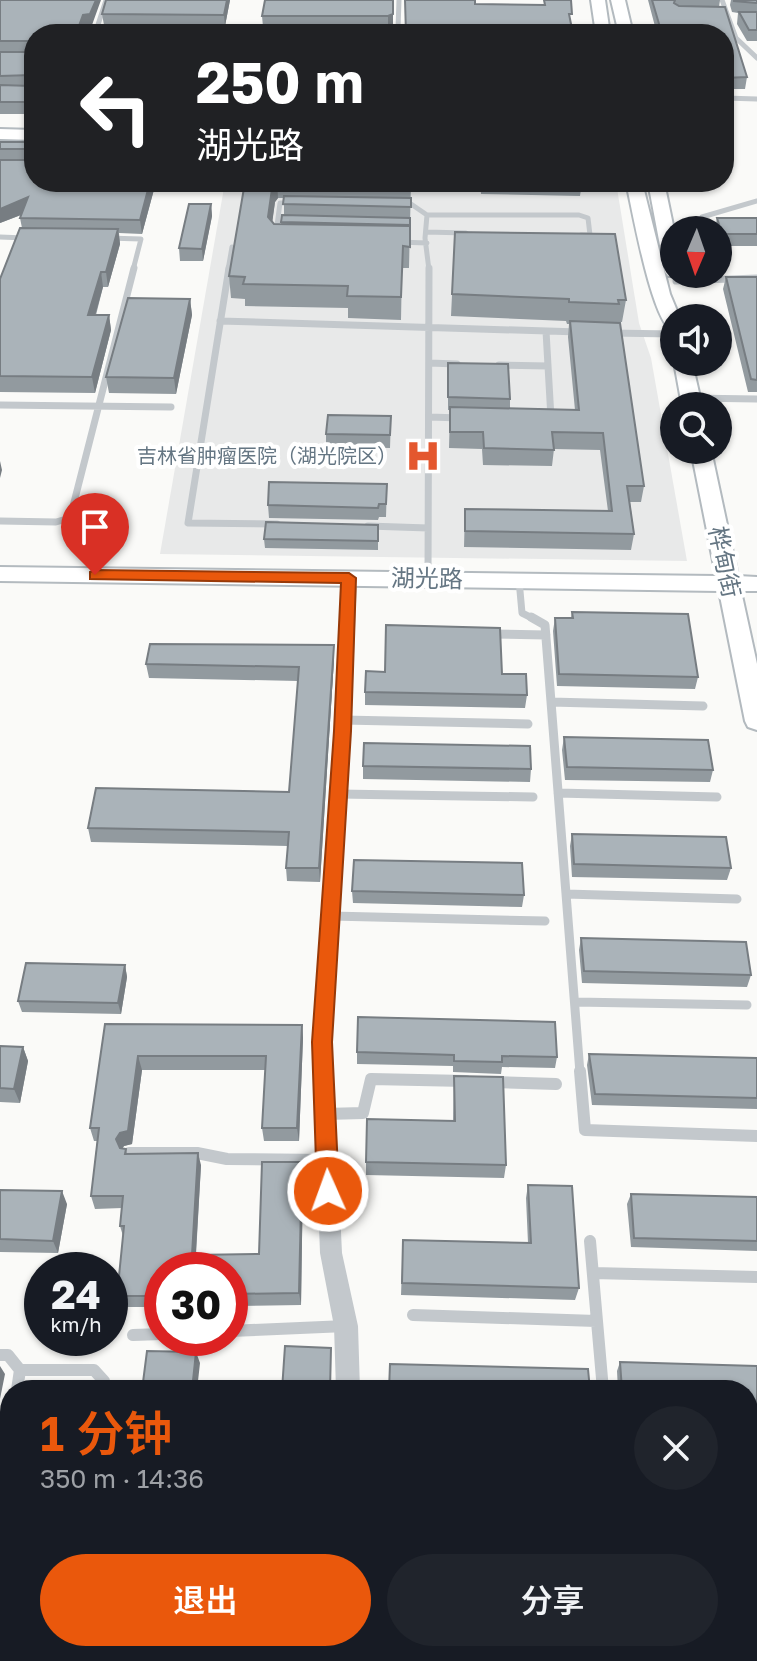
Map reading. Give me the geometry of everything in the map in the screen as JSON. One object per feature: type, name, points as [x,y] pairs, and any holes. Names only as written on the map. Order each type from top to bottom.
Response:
[{"type":"street","points":[[598,0],[602,24]]},
{"type":"street","points":[[618,0],[624,24]]},
{"type":"street","points":[[0,134],[24,135]]},
{"type":"street","points":[[636,192],[665,304]]},
{"type":"street","points":[[658,192],[663,216]]},
{"type":"street","name":"桦甸街","points":[[704,464],[757,721]]},
{"type":"street","name":"湖光路","points":[[0,574],[757,584]]},
{"type":"street","points":[[348,1380],[346,1326],[331,1253],[322,1042],[339,794],[349,578]]},
{"type":"lane","points":[[98,24],[106,0]]},
{"type":"lane","points":[[398,24],[399,0]]},
{"type":"lane","points":[[722,0],[732,24]]},
{"type":"lane","points":[[714,13],[743,18]]},
{"type":"lane","points":[[734,29],[741,45],[757,58]]},
{"type":"lane","points":[[741,45],[757,45]]},
{"type":"lane","points":[[734,101],[757,101]]},
{"type":"lane","points":[[705,216],[757,201]]},
{"type":"lane","points":[[275,240],[280,203],[309,203]]},
{"type":"lane","points":[[396,204],[411,204],[427,215],[588,218],[590,235],[575,235]]},
{"type":"lane","points":[[427,215],[428,579]]},
{"type":"lane","points":[[277,222],[292,222]]},
{"type":"lane","points":[[411,225],[470,233]]},
{"type":"lane","points":[[0,237],[31,238]]},
{"type":"lane","points":[[0,521],[56,522],[70,518],[141,239],[94,238]]},
{"type":"lane","points":[[381,242],[427,243]]},
{"type":"lane","points":[[232,247],[188,523],[284,525]]},
{"type":"lane","points":[[732,277],[757,278]]},
{"type":"lane","points":[[220,321],[660,334]]},
{"type":"lane","points":[[536,419],[551,419],[546,331]]},
{"type":"lane","points":[[429,363],[473,364]]},
{"type":"lane","points":[[488,365],[548,366]]},
{"type":"lane","points":[[732,400],[757,399]]},
{"type":"lane","points":[[0,405],[171,407]]},
{"type":"lane","points":[[429,417],[474,418]]},
{"type":"lane","points":[[364,526],[428,528]]},
{"type":"lane","points":[[519,580],[522,613],[545,625],[585,1130],[757,1136]]},
{"type":"lane","points":[[473,633],[546,635]]},
{"type":"lane","points":[[551,702],[703,706]]},
{"type":"lane","points":[[343,720],[528,724]]},
{"type":"lane","points":[[558,793],[717,797]]},
{"type":"lane","points":[[339,794],[533,797]]},
{"type":"lane","points":[[566,894],[737,899]]},
{"type":"lane","points":[[331,916],[545,921]]},
{"type":"lane","points":[[575,1002],[747,1005]]},
{"type":"lane","points":[[325,1114],[363,1113],[371,1079],[556,1084]]},
{"type":"lane","points":[[129,1153],[197,1153],[227,1159],[327,1160]]},
{"type":"lane","points":[[590,1241],[602,1380]]},
{"type":"lane","points":[[593,1273],[757,1277]]},
{"type":"lane","points":[[413,1315],[596,1321]]},
{"type":"lane","points":[[248,1330],[346,1326]]},
{"type":"lane","points":[[133,1335],[144,1335]]},
{"type":"lane","points":[[0,1355],[8,1355],[20,1370],[18,1380]]},
{"type":"lane","points":[[20,1370],[94,1370],[103,1380]]},
{"type":"shaded area","name":"吉林省肿瘤医院（湖光院区）","points":[[223,192],[618,192],[639,323],[651,358],[660,409],[660,464],[670,464],[687,561],[160,554]]},
{"type":"building","points":[[0,0],[96,0],[90,14],[83,15],[80,24],[24,24],[24,41],[0,41]]},
{"type":"building","points":[[106,0],[227,0],[224,15],[102,14]]},
{"type":"building","points":[[265,0],[393,0],[393,14],[262,16]]},
{"type":"building","points":[[405,0],[475,0],[475,4],[545,5],[544,0],[571,0],[571,24],[406,24]]},
{"type":"building","points":[[652,0],[675,0],[674,3],[679,6],[725,7],[730,24],[659,24]]},
{"type":"building","points":[[757,0],[757,3],[734,1]]},
{"type":"building","points":[[739,12],[757,12],[757,30],[749,30]]},
{"type":"building","points":[[734,36],[747,77],[734,78]]},
{"type":"building","points":[[0,52],[24,52],[24,75],[0,76]]},
{"type":"building","points":[[0,85],[24,86],[24,102],[0,102]]},
{"type":"building","points":[[0,142],[24,142],[24,149],[0,149]]},
{"type":"building","points":[[0,160],[24,160],[24,192],[147,192],[140,220],[20,218],[28,197],[0,209]]},
{"type":"building","points":[[243,192],[272,192],[268,217],[274,224],[410,226],[410,247],[403,246],[401,297],[347,296],[348,286],[243,284],[245,277],[229,276]]},
{"type":"building","points":[[284,196],[411,198],[411,207],[283,204]]},
{"type":"building","points":[[189,204],[211,204],[202,249],[179,248]]},
{"type":"building","points":[[282,215],[410,218],[410,225],[281,222]]},
{"type":"building","points":[[732,218],[757,218],[757,234],[732,234]]},
{"type":"building","points":[[20,228],[118,229],[106,272],[101,272],[88,315],[109,315],[92,377],[0,376],[0,279]]},
{"type":"building","points":[[455,232],[615,234],[626,300],[618,300],[619,304],[452,294]]},
{"type":"building","points":[[732,277],[757,277],[757,380],[751,379],[729,288],[732,288]]},
{"type":"building","points":[[128,298],[190,299],[174,378],[106,377]]},
{"type":"building","points":[[570,321],[620,323],[644,486],[627,486],[634,534],[465,531],[465,509],[612,511],[603,433],[552,432],[554,450],[484,448],[483,432],[450,432],[450,407],[579,410]]},
{"type":"building","points":[[448,363],[508,364],[510,399],[448,397]]},
{"type":"building","points":[[328,415],[391,416],[390,435],[326,434]]},
{"type":"building","points":[[269,482],[387,484],[386,504],[379,504],[378,508],[268,505]]},
{"type":"building","points":[[266,522],[378,525],[378,541],[264,539]]},
{"type":"building","points":[[572,612],[688,614],[698,677],[559,674],[555,618],[573,618]]},
{"type":"building","points":[[386,625],[500,628],[502,674],[526,674],[527,695],[365,692],[366,671],[385,672]]},
{"type":"building","points":[[150,644],[334,645],[319,868],[286,868],[289,832],[88,828],[96,788],[289,792],[299,667],[146,664]]},
{"type":"building","points":[[564,737],[708,740],[713,770],[567,767]]},
{"type":"building","points":[[364,743],[530,746],[531,769],[363,766]]},
{"type":"building","points":[[572,834],[726,837],[731,868],[574,864]]},
{"type":"building","points":[[354,860],[522,863],[524,895],[352,891]]},
{"type":"building","points":[[581,938],[746,942],[751,975],[584,971]]},
{"type":"building","points":[[26,963],[125,965],[118,1003],[18,1001]]},
{"type":"building","points":[[358,1017],[555,1022],[557,1057],[502,1056],[502,1062],[454,1061],[454,1055],[357,1052]]},
{"type":"building","points":[[105,1024],[302,1025],[297,1128],[262,1128],[266,1056],[138,1056],[128,1131],[120,1133],[116,1139],[120,1148],[126,1149],[125,1154],[198,1153],[192,1252],[144,1252],[144,1296],[128,1296],[128,1252],[121,1252],[124,1226],[120,1226],[123,1196],[91,1196],[99,1128],[90,1128]]},
{"type":"building","points":[[0,1046],[23,1047],[14,1089],[0,1088]]},
{"type":"building","points":[[589,1054],[757,1058],[757,1098],[595,1094]]},
{"type":"building","points":[[454,1076],[503,1077],[506,1165],[366,1162],[367,1119],[455,1121]]},
{"type":"building","points":[[262,1162],[302,1162],[299,1293],[248,1294],[248,1254],[259,1254]]},
{"type":"building","points":[[528,1185],[572,1186],[579,1288],[402,1283],[403,1240],[531,1243]]},
{"type":"building","points":[[0,1190],[62,1191],[53,1241],[0,1239]]},
{"type":"building","points":[[631,1194],[757,1197],[757,1241],[634,1238]]},
{"type":"building","points":[[285,1346],[331,1348],[330,1380],[283,1380]]},
{"type":"building","points":[[146,1356],[196,1356],[193,1380],[143,1380]]},
{"type":"building","points":[[620,1362],[757,1366],[757,1380],[621,1380]]},
{"type":"building","points":[[390,1364],[588,1369],[589,1380],[389,1380]]},
{"type":"place","name":"吉林省肿瘤医院（湖光院区）","points":[[423,456]]},
{"type":"route","points":[[95,575],[349,578],[343,731],[322,1042],[328,1191]]}]
